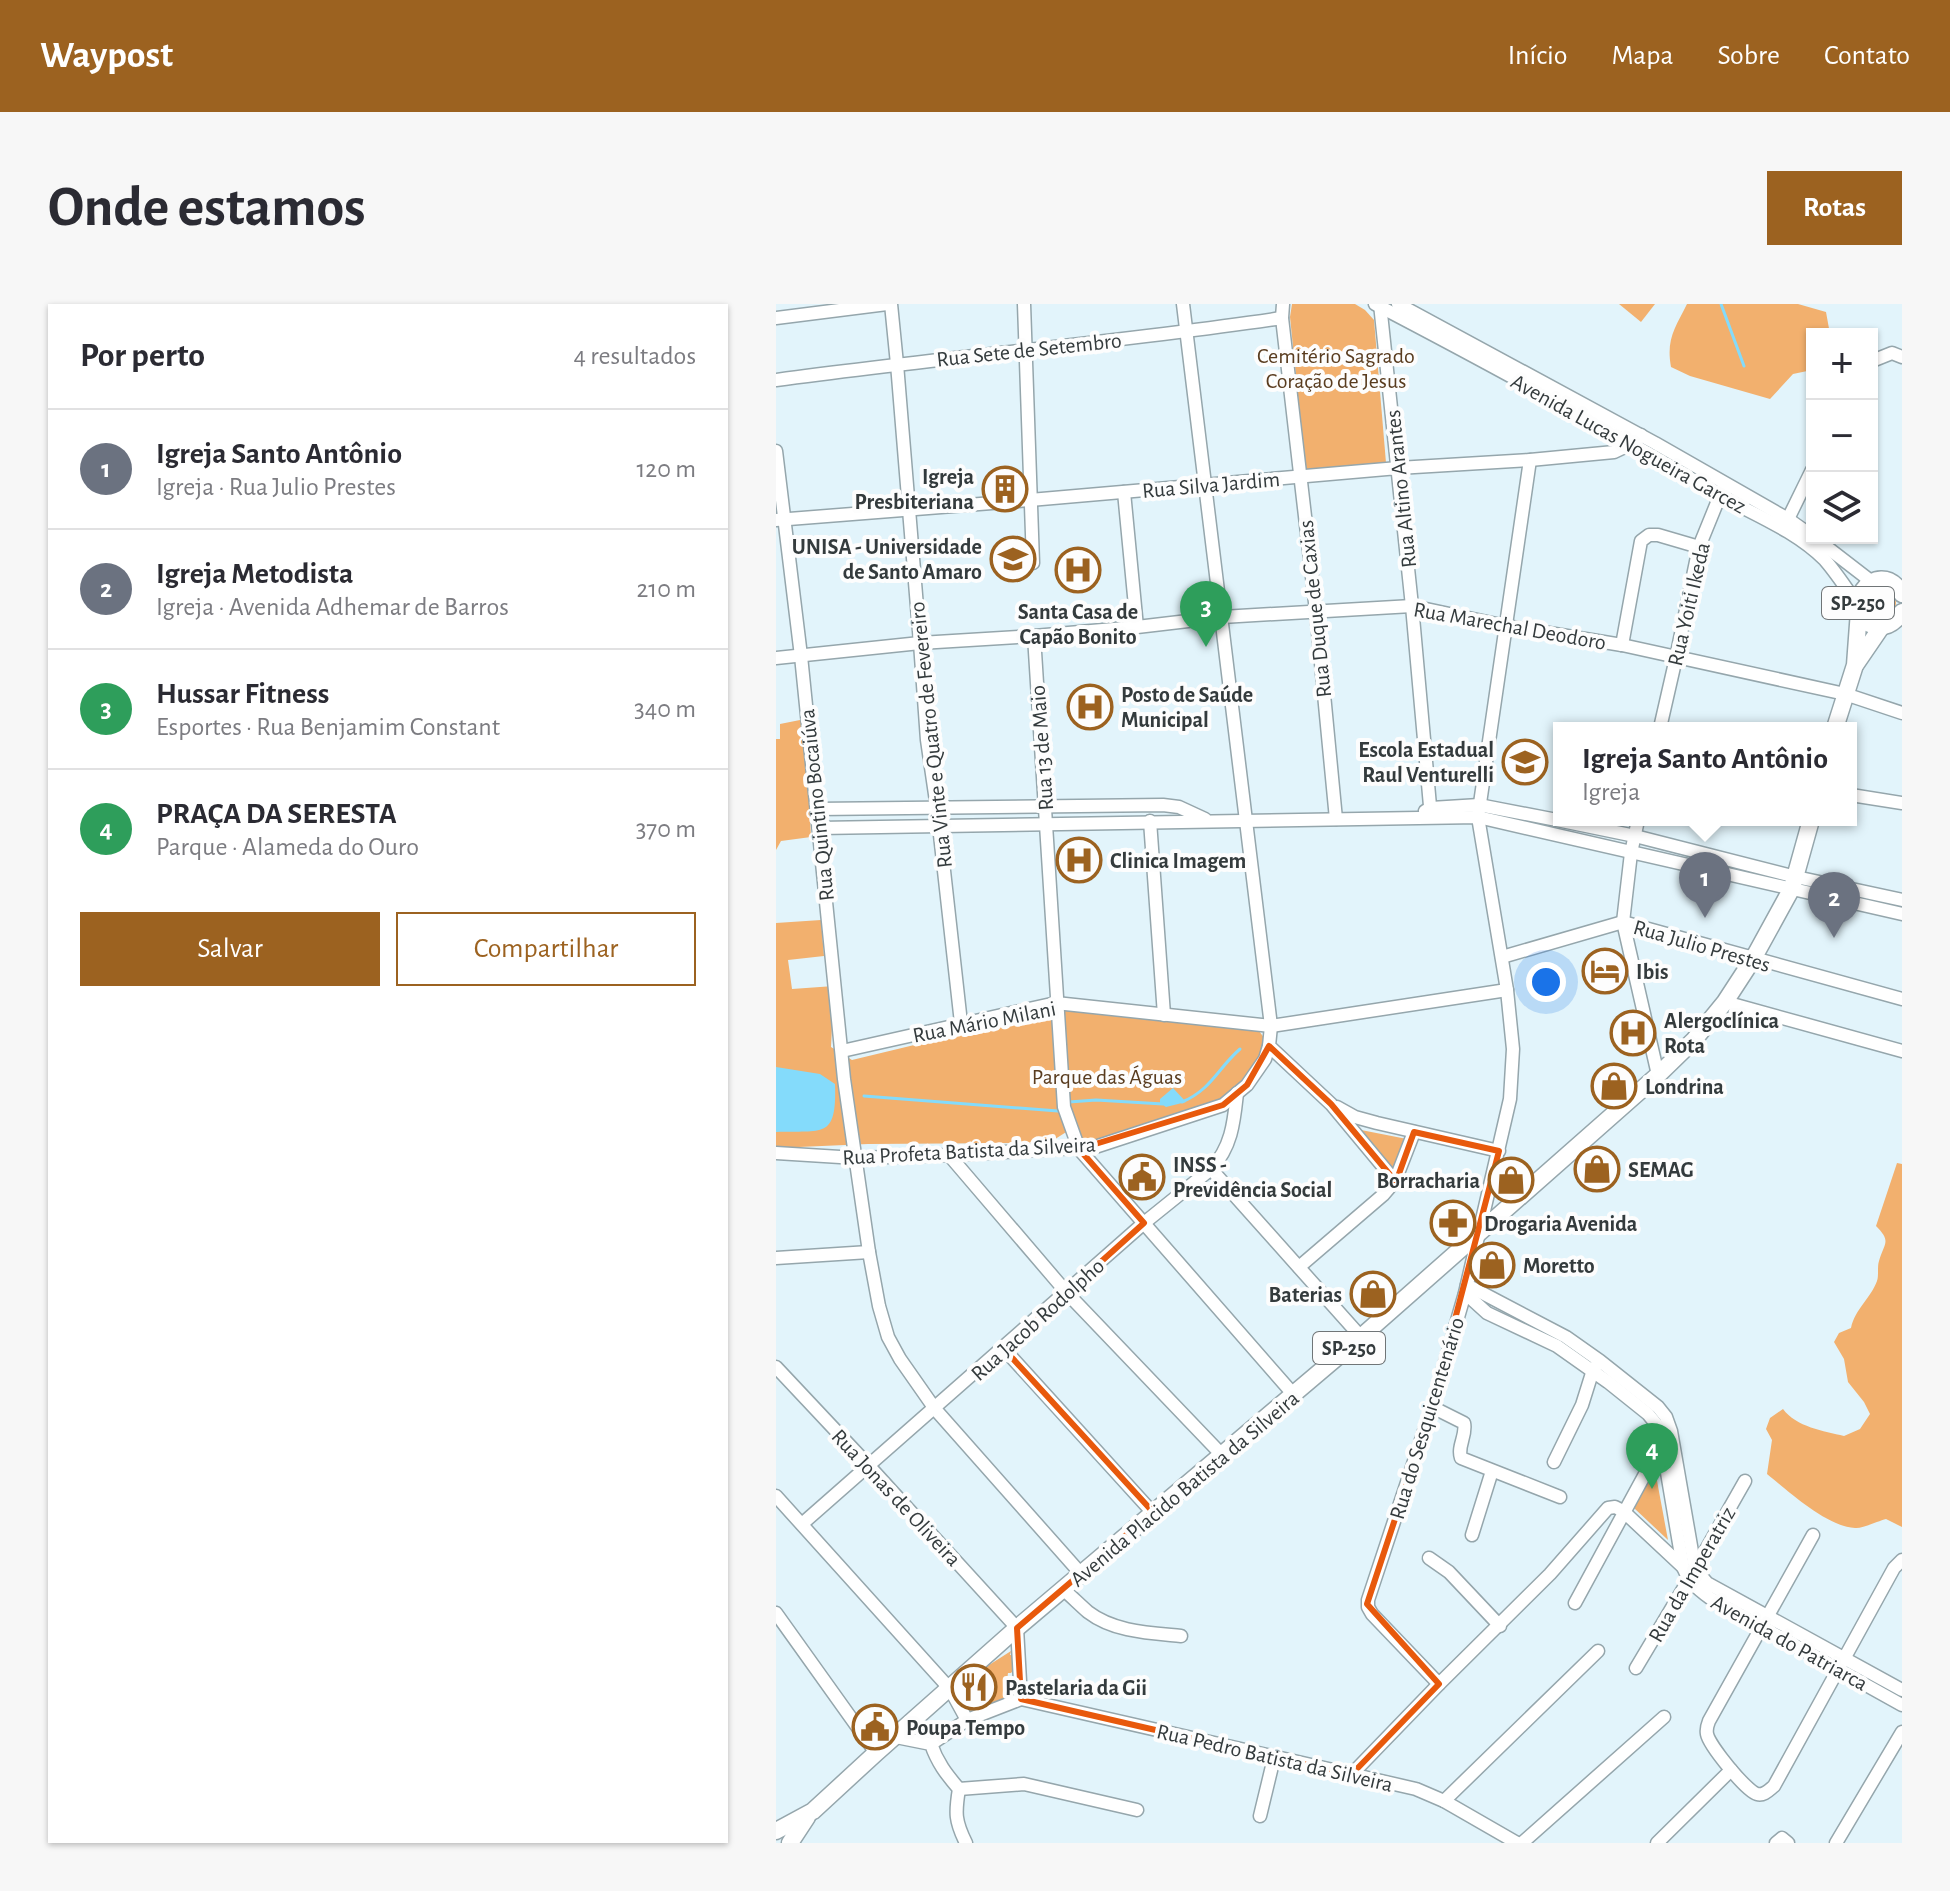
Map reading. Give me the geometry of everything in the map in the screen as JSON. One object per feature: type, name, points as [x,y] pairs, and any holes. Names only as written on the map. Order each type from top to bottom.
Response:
[{"type":"main road","name":"SP-250","points":[[1837,722],[1855,665],[1861,591],[1879,580],[1899,586]]},
{"type":"main road","name":"SP-250","points":[[1858,608],[1868,623],[1891,627]]},
{"type":"main road","name":"SP-250","points":[[1855,665],[1902,612]]},
{"type":"main road","name":"Avenida Placido Batista da Silveira","points":[[790,1843],[808,1815],[876,1753],[1017,1628],[1361,1337],[1694,1040],[1725,1002],[1753,959],[1794,883],[1809,826]]},
{"type":"main road","name":"Avenida Placido Batista da Silveira","points":[[776,1831],[808,1815]]},
{"type":"street","points":[[776,318],[889,304]]},
{"type":"street","name":"Rua Vinte e Quatro de Fevereiro","points":[[889,304],[897,364],[927,740],[961,1023]]},
{"type":"street","points":[[1024,304],[1033,563]]},
{"type":"street","points":[[1183,304],[1271,1026],[1269,1046],[1331,1104],[1395,1181]]},
{"type":"street","name":"Rua Duque de Caxias","points":[[1283,304],[1282,318],[1316,611],[1336,819]]},
{"type":"street","name":"Avenida Lucas Nogueira Garcez","points":[[1398,304],[1637,439],[1785,530],[1806,537]]},
{"type":"street","name":"Avenida Lucas Nogueira Garcez","points":[[1379,305],[1604,428],[1637,439]]},
{"type":"street","name":"Rua Altino Arantes","points":[[1379,305],[1431,812]]},
{"type":"street","name":"Rua Sete de Setembro","points":[[776,380],[1282,318]]},
{"type":"street","name":"Rua Silva Jardim","points":[[781,520],[1398,468],[1530,460],[1614,452],[1637,439]]},
{"type":"street","name":"Rua Quintino Bocaiúva","points":[[776,451],[781,520],[801,656],[844,1079],[879,1306],[888,1337],[935,1409],[1082,1575]]},
{"type":"street","name":"Rua do Sesquicentenário","points":[[1439,1684],[1372,1614],[1368,1600],[1432,1407],[1466,1289],[1510,1099],[1513,1049],[1507,990],[1478,811],[1530,460]]},
{"type":"street","points":[[1788,519],[1811,472]]},
{"type":"street","name":"Avenida Lucas Nogueira Garcez","points":[[1722,489],[1788,519],[1806,535]]},
{"type":"street","name":"Rua Yoiti Ikeda","points":[[1661,722],[1699,547],[1722,489]]},
{"type":"street","points":[[1124,492],[1137,627]]},
{"type":"street","points":[[1622,645],[1641,541],[1649,535],[1658,535],[1699,547]]},
{"type":"street","name":"Avenida Lucas Nogueira Garcez","points":[[1814,544],[1858,608]]},
{"type":"street","name":"Avenida Lucas Nogueira Garcez","points":[[1818,544],[1872,582]]},
{"type":"street","name":"Rua Marechal Deodoro","points":[[776,658],[1222,617],[1412,606],[1506,626],[1622,645],[1845,694],[1902,713]]},
{"type":"street","name":"Rua 13 de Maio","points":[[1034,636],[1064,1107],[1079,1149]]},
{"type":"street","points":[[1857,796],[1902,803]]},
{"type":"street","points":[[817,809],[1163,805],[1179,807],[1208,821]]},
{"type":"street","points":[[1478,811],[1631,853],[1902,900]]},
{"type":"street","points":[[819,828],[1416,817],[1431,812],[1478,811],[1553,820]]},
{"type":"street","points":[[1150,821],[1164,1015]]},
{"type":"street","points":[[1558,835],[1561,826]]},
{"type":"street","points":[[1586,826],[1635,836],[1902,914]]},
{"type":"street","points":[[1637,826],[1623,922],[1658,1075]]},
{"type":"street","name":"Rua Julio Prestes","points":[[1502,957],[1623,922],[1902,999]]},
{"type":"street","name":"Rua Mário Milani","points":[[842,1051],[1056,1003],[1271,1026],[1507,990]]},
{"type":"street","points":[[1725,1002],[1902,1051]]},
{"type":"street","name":"Rua Profeta Batista da Silveira","points":[[776,1153],[856,1158],[1095,1147],[1223,1105],[1247,1085],[1265,1059],[1269,1046]]},
{"type":"street","name":"Rua Jacob Rodolpho","points":[[802,1524],[1144,1223],[1211,1169],[1228,1145],[1237,1093]]},
{"type":"street","points":[[1331,1104],[1355,1117],[1499,1151]]},
{"type":"street","points":[[1299,1267],[1383,1195],[1395,1181],[1414,1132]]},
{"type":"street","points":[[1079,1149],[1294,1395]]},
{"type":"street","points":[[949,1155],[1067,1293],[1222,1455]]},
{"type":"street","points":[[1211,1169],[1361,1337]]},
{"type":"street","points":[[776,1258],[869,1252]]},
{"type":"street","points":[[1466,1289],[1566,1337],[1596,1366],[1658,1407],[1666,1417],[1671,1431],[1690,1570]]},
{"type":"street","points":[[1004,1349],[1153,1513]]},
{"type":"street","points":[[1554,1462],[1582,1405],[1596,1366]]},
{"type":"street","name":"Rua Jonas de Oliveira","points":[[776,1367],[1017,1628]]},
{"type":"street","points":[[1582,1405],[1612,1378]]},
{"type":"street","points":[[1612,1378],[1657,1425],[1690,1570]]},
{"type":"street","points":[[1432,1407],[1464,1423],[1461,1458],[1560,1497]]},
{"type":"street","points":[[1575,1603],[1623,1511],[1671,1431]]},
{"type":"street","points":[[1472,1535],[1492,1471]]},
{"type":"street","name":"Rua da Imperatriz","points":[[1636,1668],[1690,1570],[1745,1481]]},
{"type":"street","points":[[776,1496],[950,1689],[967,1720]]},
{"type":"street","points":[[1351,1775],[1500,1626],[1608,1508],[1623,1511]]},
{"type":"street","name":"Avenida do Patriarca","points":[[1623,1511],[1707,1583],[1764,1621],[1841,1664],[1902,1705]]},
{"type":"street","points":[[1813,1535],[1706,1731],[1731,1770],[1754,1793],[1765,1794],[1774,1786],[1898,1564]]},
{"type":"street","points":[[1429,1558],[1449,1572],[1500,1626]]},
{"type":"street","points":[[1064,1590],[1088,1612],[1109,1623],[1131,1630],[1181,1636]]},
{"type":"street","points":[[776,1613],[876,1753]]},
{"type":"street","points":[[896,1737],[931,1744],[967,1720],[1021,1699],[1017,1628]]},
{"type":"street","points":[[1444,1801],[1598,1651]]},
{"type":"street","name":"Avenida do Patriarca","points":[[1841,1664],[1902,1690]]},
{"type":"street","name":"Rua Pedro Batista da Silveira","points":[[1021,1699],[1399,1784],[1444,1801],[1520,1843]]},
{"type":"street","points":[[1520,1843],[1664,1717]]},
{"type":"street","points":[[1836,1843],[1902,1732]]},
{"type":"street","points":[[931,1744],[943,1771],[959,1789]]},
{"type":"street","points":[[1260,1816],[1274,1758]]},
{"type":"street","points":[[1657,1843],[1731,1770]]},
{"type":"street","points":[[959,1789],[1024,1784],[1137,1810]]},
{"type":"street","points":[[959,1789],[955,1812],[957,1827],[966,1843]]},
{"type":"highlighted area","points":[[1269,1046],[1331,1104],[1396,1182],[1414,1132],[1499,1151],[1432,1407],[1367,1604],[1439,1684],[1351,1775],[1021,1699],[1017,1628],[1153,1512],[1004,1349],[1144,1223],[1079,1149],[1223,1105],[1247,1085]]},
{"type":"green space","name":"Cemitério Sagrado Coração de Jesus","points":[[1292,304],[1355,304],[1374,320],[1386,463],[1306,474],[1290,317]]},
{"type":"green space","points":[[1619,304],[1655,304],[1641,322]]},
{"type":"green space","points":[[1687,304],[1798,304],[1826,312],[1829,328],[1806,328],[1806,371],[1793,374],[1770,399],[1690,376],[1671,367],[1671,341]]},
{"type":"green space","points":[[1881,588],[1891,593],[1896,603],[1891,613],[1881,618],[1871,613],[1866,603],[1871,593]]},
{"type":"green space","points":[[805,719],[811,837],[781,841],[776,850],[776,739],[780,739],[780,724]]},
{"type":"green space","name":"Parque das Águas","points":[[821,920],[824,956],[788,960],[792,989],[834,986],[831,1047],[852,1060],[1068,1008],[1253,1030],[1259,1031],[1265,1039],[1258,1062],[1223,1105],[1093,1146],[1071,1129],[1052,1141],[1024,1143],[776,1148],[776,923]]},
{"type":"green space","points":[[1361,1130],[1407,1139],[1395,1174]]},
{"type":"green space","points":[[1897,1163],[1902,1164],[1902,1527],[1886,1519],[1855,1528],[1820,1515],[1767,1474],[1772,1440],[1766,1429],[1770,1418],[1783,1409],[1803,1424],[1844,1436],[1860,1429],[1870,1414],[1848,1382],[1844,1359],[1834,1342],[1839,1333],[1851,1328],[1877,1281],[1885,1239],[1876,1226]]},
{"type":"green space","points":[[1655,1470],[1668,1540],[1634,1508]]},
{"type":"green space","points":[[1011,1651],[1010,1655],[1015,1655],[1016,1667],[1008,1673],[1006,1687],[1015,1689],[1014,1699],[966,1714],[969,1693],[959,1692],[967,1679]]},
{"type":"water","points":[[776,1067],[820,1074],[835,1084],[830,1123],[816,1131],[776,1132]]},
{"type":"water","points":[[1173,1088],[1186,1102],[1166,1107],[1160,1099]]},
{"type":"waterway","points":[[1721,304],[1744,366]]},
{"type":"waterway","points":[[1182,1102],[1207,1085],[1240,1049]]},
{"type":"waterway","points":[[864,1096],[1058,1111]]},
{"type":"waterway","points":[[1069,1102],[1096,1100],[1163,1104]]},
{"type":"place","name":"Igreja Presbiteriana","points":[[1005,489]]},
{"type":"place","name":"UNISA - Universidade de Santo Amaro","points":[[1013,559]]},
{"type":"place","name":"Santa Casa de Capão Bonito","points":[[1078,570]]},
{"type":"place","name":"Hussar Fitness","points":[[1206,647]]},
{"type":"place","name":"Posto de Saúde Municipal","points":[[1090,707]]},
{"type":"place","name":"Escola Estadual Raul Venturelli","points":[[1525,762]]},
{"type":"place","name":"Clinica Imagem","points":[[1079,860]]},
{"type":"place","name":"Igreja Santo Antônio","points":[[1705,918]]},
{"type":"place","name":"Igreja Metodista","points":[[1834,938]]},
{"type":"place","name":"Ibis","points":[[1605,971]]},
{"type":"place","name":"Alergoclínica Rota","points":[[1633,1033]]},
{"type":"place","name":"Londrina","points":[[1614,1086]]},
{"type":"place","name":"SEMAG","points":[[1597,1169]]},
{"type":"place","name":"INSS - Previdência Social","points":[[1142,1177]]},
{"type":"place","name":"Borracharia","points":[[1511,1180]]},
{"type":"place","name":"Drogaria Avenida","points":[[1453,1223]]},
{"type":"place","name":"Moretto","points":[[1492,1265]]},
{"type":"place","name":"Baterias","points":[[1373,1294]]},
{"type":"place","name":"PRAÇA DA SERESTA","points":[[1652,1489]]},
{"type":"place","name":"Pastelaria da Gii","points":[[974,1687]]},
{"type":"place","name":"Poupa Tempo","points":[[875,1727]]}]
